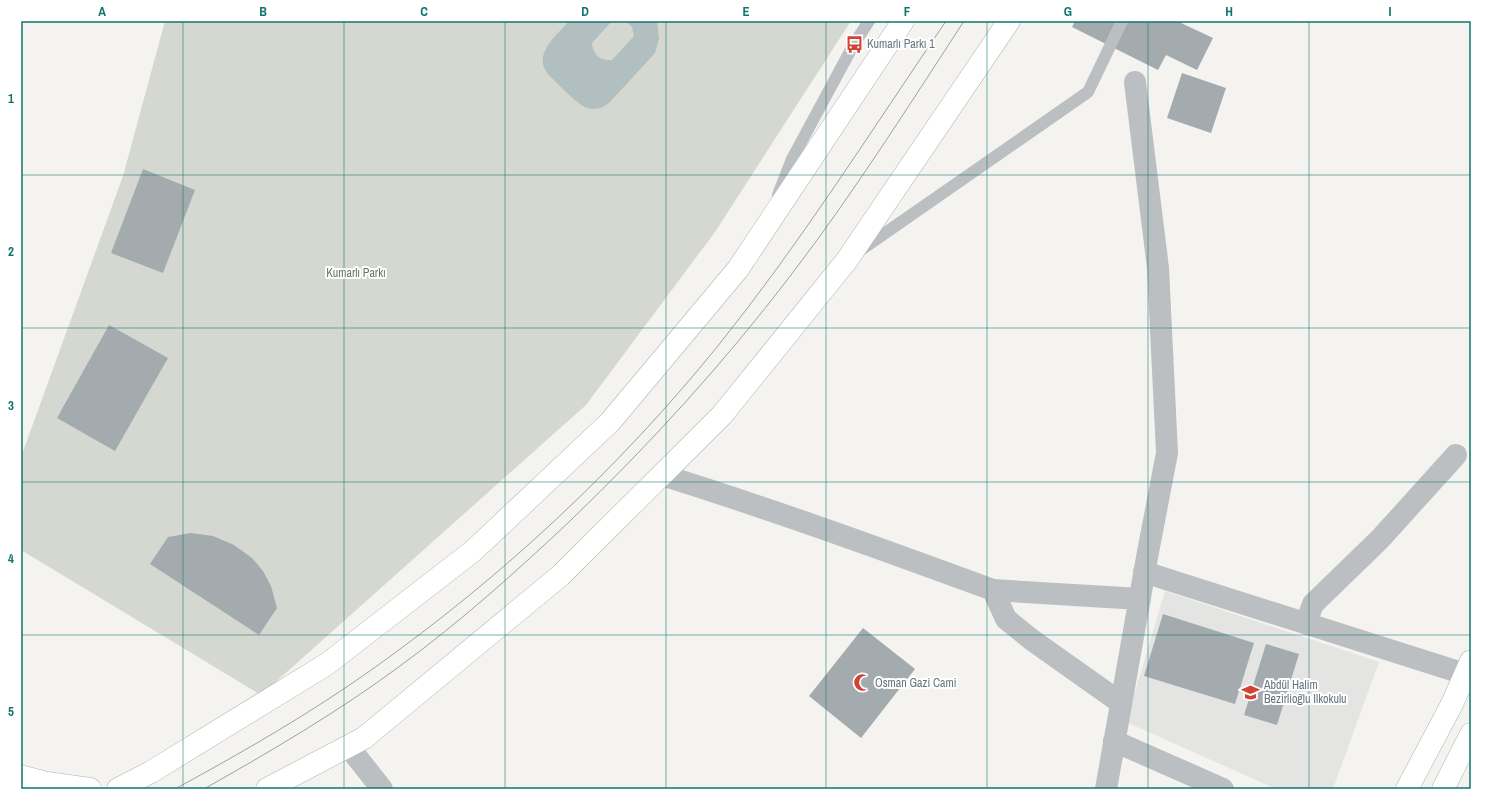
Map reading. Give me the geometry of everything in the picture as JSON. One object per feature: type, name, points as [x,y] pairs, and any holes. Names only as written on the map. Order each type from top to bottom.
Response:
[{"type":"main road","points":[[118,789],[151,772],[327,664],[473,551],[610,422],[738,269],[903,21]]},
{"type":"main road","points":[[267,789],[364,738],[561,575],[722,415],[848,260],[1009,21]]},
{"type":"main road","points":[[1407,789],[1452,704],[1468,668]]},
{"type":"main road","points":[[1442,789],[1471,734]]},
{"type":"main road","points":[[21,776],[48,783],[90,789]]},
{"type":"street","points":[[1106,789],[1144,572],[1167,453],[1158,268],[1136,82]]},
{"type":"street","points":[[1306,623],[1313,604],[1380,539],[1456,455]]},
{"type":"street","points":[[662,475],[733,497],[994,590],[1140,599]]},
{"type":"street","points":[[1144,572],[1306,623],[1468,668]]},
{"type":"street","points":[[994,590],[1006,619],[1032,640],[1121,703]]},
{"type":"street","points":[[1114,741],[1223,789]]},
{"type":"street","points":[[348,746],[382,789]]},
{"type":"lane","points":[[763,231],[792,159],[854,44],[869,21]]},
{"type":"lane","points":[[848,260],[1088,92],[1122,21]]},
{"type":"shaded area","points":[[569,21],[612,21],[592,43],[594,51],[598,56],[604,59],[612,60],[634,36],[632,27],[626,21],[657,21],[659,39],[655,53],[609,103],[603,107],[591,109],[581,105],[548,74],[544,67],[544,52],[548,45]]},
{"type":"shaded area","name":"Abdül Halim Bezirlioğlu Ilkokulu","points":[[1165,591],[1379,662],[1333,789],[1276,789],[1126,722]]},
{"type":"green space","name":"Kumarlı Parkı","points":[[165,21],[851,21],[715,232],[586,405],[261,695],[21,550],[21,457],[123,176]]},
{"type":"building","points":[[1075,21],[1182,21],[1181,23],[1213,38],[1197,70],[1166,55],[1158,70],[1072,27]]},
{"type":"building","points":[[1182,73],[1226,88],[1211,133],[1167,118]]},
{"type":"building","points":[[143,169],[195,190],[163,273],[111,253]]},
{"type":"building","points":[[109,325],[168,358],[115,451],[57,418]]},
{"type":"building","points":[[191,533],[213,536],[234,545],[252,558],[263,571],[271,586],[277,608],[259,635],[150,564],[168,537]]},
{"type":"building","points":[[1163,614],[1254,643],[1235,704],[1144,676]]},
{"type":"building","name":"Osman Gazi Cami","points":[[863,628],[915,669],[861,738],[809,696]]},
{"type":"building","points":[[1266,644],[1299,654],[1277,725],[1244,715]]},
{"type":"tram line","points":[[175,789],[276,732],[326,701],[374,668],[468,597],[513,559],[599,478],[640,436],[679,392],[748,308],[806,228],[946,21]]},
{"type":"tram line","points":[[204,789],[279,746],[353,699],[400,666],[444,632],[509,577],[571,520],[629,462],[686,402],[766,308],[858,182],[964,21]]},
{"type":"place","name":"Kumarlı Parkı 1","points":[[854,44]]},
{"type":"place","name":"Osman Gazi Cami","points":[[862,683]]},
{"type":"place","name":"Abdül Halim Bezirlioğlu Ilkokulu","points":[[1251,692]]}]
